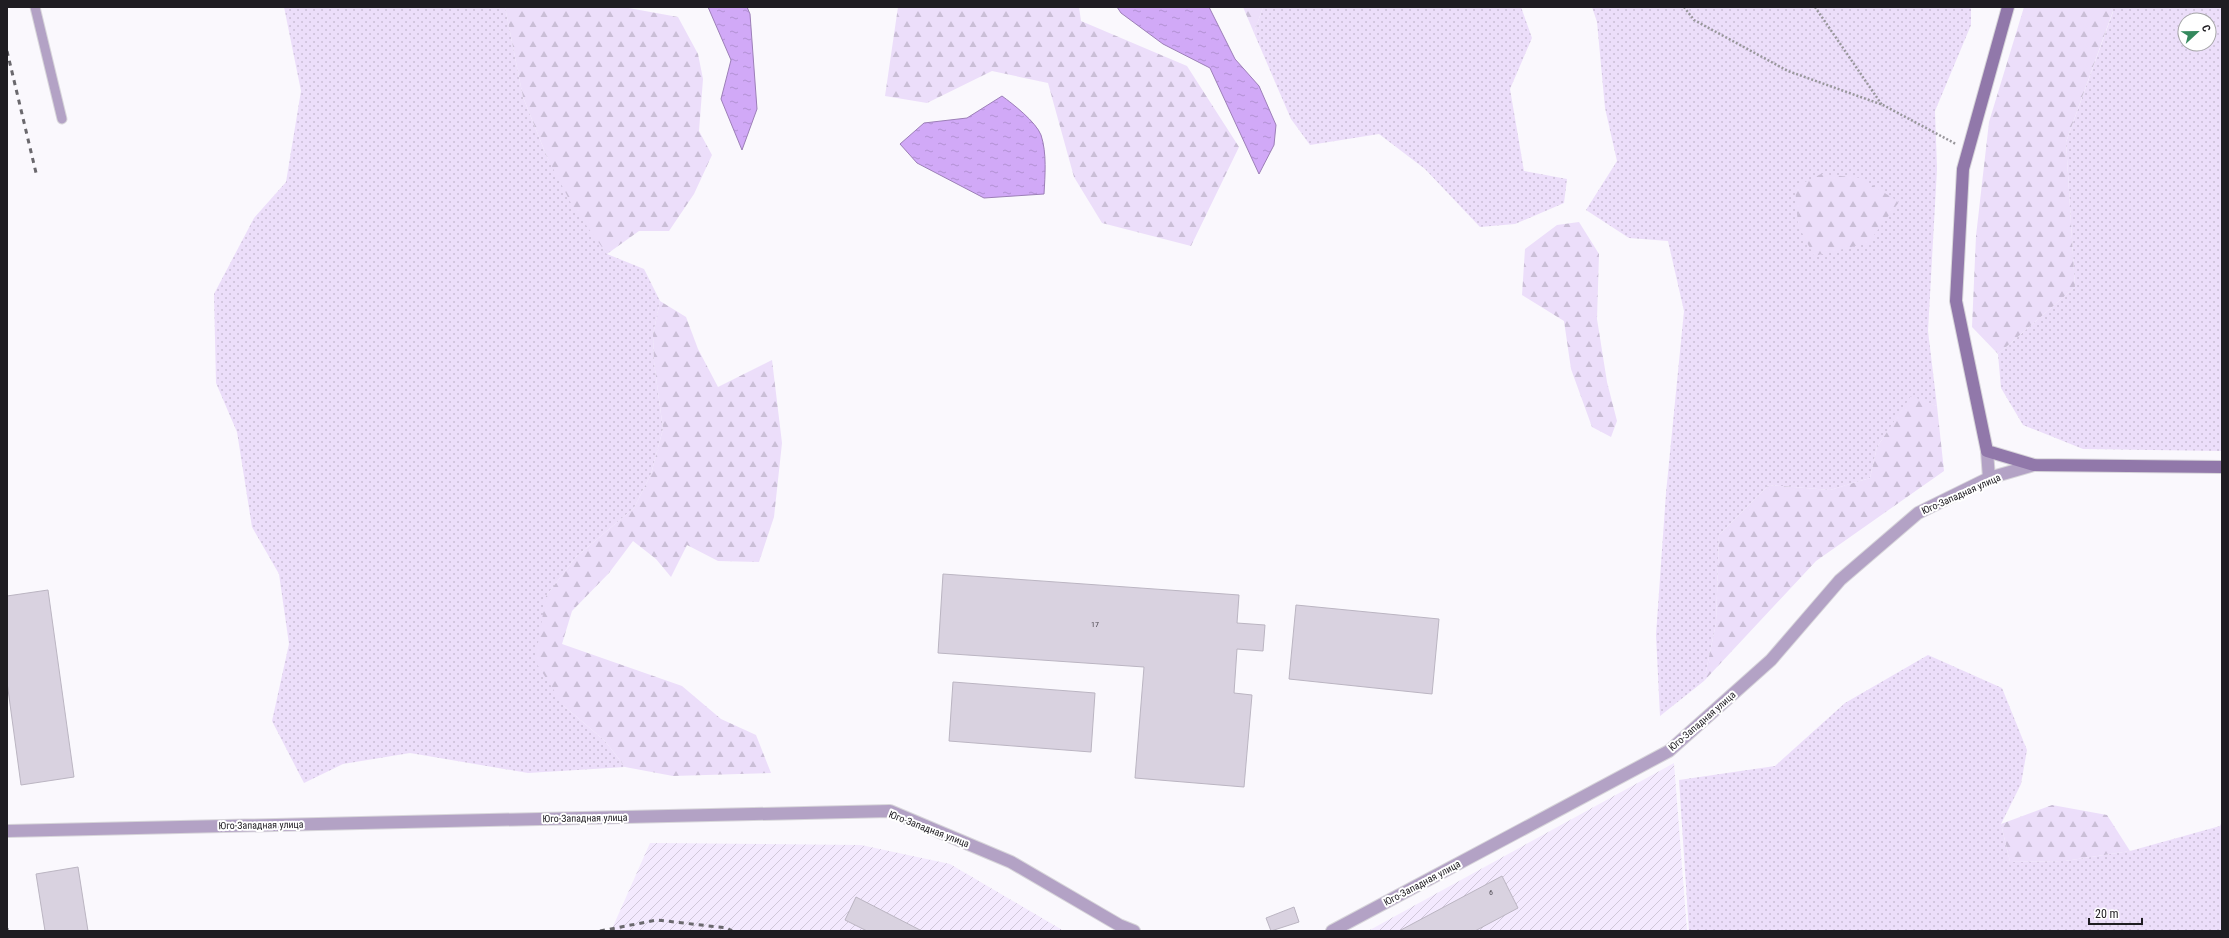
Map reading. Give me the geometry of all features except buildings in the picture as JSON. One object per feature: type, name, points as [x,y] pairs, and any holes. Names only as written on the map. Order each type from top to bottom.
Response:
[{"type":"street","points":[[1989,478],[1987,451],[1956,301],[1963,170],[2008,7]]},
{"type":"street","points":[[1987,451],[2034,465],[2222,467]]},
{"type":"street","name":"Юго-Западная улица","points":[[1332,931],[1669,751],[1771,660],[1840,580],[1918,513],[1989,478],[2034,465]]},
{"type":"street","name":"Юго-Западная улица","points":[[7,831],[890,811],[1011,862],[1119,925],[1134,931]]},
{"type":"lane","points":[[35,7],[62,119]]},
{"type":"path","points":[[1684,7],[1694,20],[1788,71],[1883,106],[1968,151]]},
{"type":"path","points":[[1815,7],[1883,106]]},
{"type":"shaded area","points":[[1674,763],[1687,931],[1368,931]]},
{"type":"shaded area","points":[[650,843],[861,845],[950,864],[1064,931],[611,931]]},
{"type":"green space","points":[[284,7],[505,7],[523,97],[547,157],[607,254],[644,269],[660,301],[653,335],[654,362],[663,429],[651,474],[634,508],[576,557],[546,596],[564,706],[605,741],[625,767],[528,773],[410,753],[343,764],[304,783],[272,721],[289,644],[279,574],[252,527],[237,432],[216,383],[214,294],[254,218],[286,182],[301,91]]},
{"type":"green space","points":[[505,7],[623,7],[678,17],[698,54],[703,79],[699,131],[712,155],[694,194],[669,231],[639,231],[607,254],[573,207],[547,157],[523,97]]},
{"type":"green space","points":[[898,7],[1079,7],[1081,21],[1187,66],[1239,147],[1191,246],[1102,223],[1074,177],[1048,83],[992,71],[927,103],[885,96]]},
{"type":"green space","points":[[1243,7],[1263,7],[1254,33]]},
{"type":"green space","points":[[1263,7],[1521,7],[1532,38],[1510,89],[1524,171],[1567,179],[1564,203],[1515,224],[1480,227],[1425,169],[1379,134],[1310,145],[1291,119],[1254,33]]},
{"type":"green space","points":[[1592,7],[1971,7],[1971,25],[1935,111],[1937,169],[1928,331],[1937,406],[1911,397],[1877,447],[1870,478],[1830,490],[1769,485],[1719,535],[1716,623],[1704,681],[1660,716],[1656,635],[1666,493],[1684,311],[1668,241],[1629,238],[1586,210],[1617,161],[1605,108],[1597,22]]},
{"type":"green space","points":[[2024,7],[2111,7],[2113,11],[2066,142],[2075,287],[1998,354],[1972,327],[1976,236],[1989,122]]},
{"type":"green space","points":[[2111,7],[2222,7],[2222,451],[2083,449],[2023,425],[2001,388],[1998,354],[2075,287],[2066,142],[2113,12]]},
{"type":"green space","points":[[1821,174],[1861,178],[1899,202],[1868,243],[1814,256],[1798,225],[1795,187]]},
{"type":"green space","points":[[1579,222],[1599,254],[1597,319],[1607,382],[1617,421],[1611,437],[1592,427],[1571,369],[1564,321],[1522,295],[1525,249],[1557,225]]},
{"type":"green space","points":[[660,301],[686,317],[698,349],[718,387],[772,360],[782,443],[774,517],[759,562],[718,561],[687,545],[671,577],[656,559],[633,541],[609,573],[572,611],[562,644],[682,686],[721,719],[756,735],[771,773],[673,776],[625,767],[605,741],[564,706],[535,661],[546,596],[576,557],[634,508],[651,474],[663,429],[654,362],[653,335]]},
{"type":"green space","points":[[1911,396],[1937,406],[1944,471],[1816,561],[1704,681],[1716,623],[1719,535],[1769,485],[1830,490],[1870,478],[1877,447]]},
{"type":"green space","points":[[1928,655],[2002,688],[2027,750],[2021,784],[2001,824],[2010,862],[2065,861],[2130,851],[2220,826],[2222,821],[2222,931],[1689,931],[1679,780],[1775,766],[1845,703]]},
{"type":"green space","points":[[2052,805],[2107,815],[2130,851],[2065,861],[2010,862],[2001,824]]},
{"type":"water","points":[[708,7],[747,7],[750,14],[757,109],[742,150],[721,99],[731,60]]},
{"type":"water","points":[[1117,7],[1209,7],[1235,59],[1259,86],[1276,125],[1274,145],[1259,174],[1210,68],[1163,44],[1121,13]]},
{"type":"water","points":[[1002,96],[1018,108],[1029,119],[1041,135],[1045,157],[1044,194],[984,198],[917,163],[900,144],[924,123],[967,118]]},
{"type":"railway","points":[[7,51],[37,177]]},
{"type":"railway","points":[[600,931],[657,920],[727,928],[732,931]]}]
